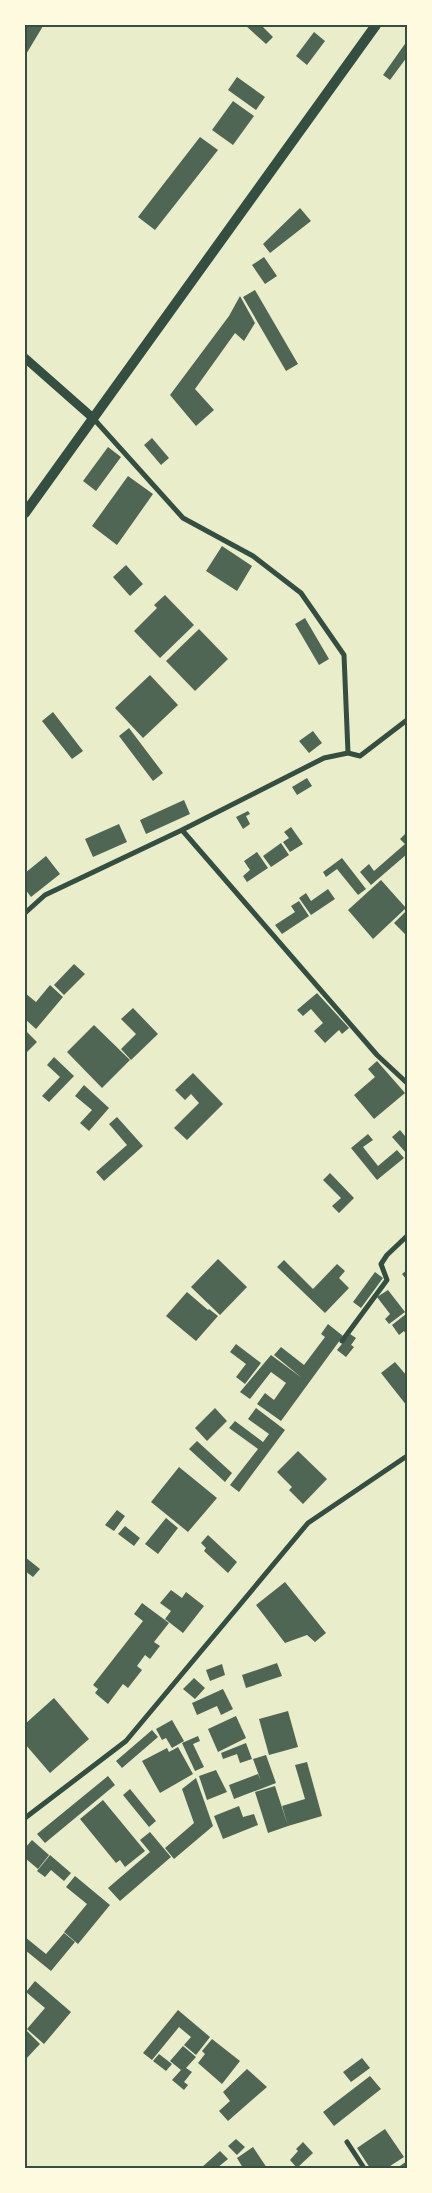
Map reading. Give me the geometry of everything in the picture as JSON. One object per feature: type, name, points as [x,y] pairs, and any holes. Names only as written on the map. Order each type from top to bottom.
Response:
[{"type":"main road","points":[[25,513],[376,25]]},
{"type":"street","points":[[25,358],[94,418],[183,518],[253,556],[301,593],[344,655],[348,753]]},
{"type":"street","points":[[25,913],[45,895],[182,830],[324,758],[348,753],[360,756],[407,720]]},
{"type":"street","points":[[182,830],[376,1055],[407,1082]]},
{"type":"street","points":[[342,1341],[387,1280],[381,1264],[387,1255],[407,1236]]},
{"type":"street","points":[[25,1818],[126,1742],[308,1522],[407,1456]]},
{"type":"street","points":[[347,2142],[364,2168]]},
{"type":"building","points":[[25,25],[43,26],[25,56]]},
{"type":"building","points":[[245,25],[261,25],[273,37],[266,44]]},
{"type":"building","points":[[314,32],[325,41],[307,65],[296,56]]},
{"type":"building","points":[[407,41],[407,57],[390,80],[383,75]]},
{"type":"building","points":[[237,77],[265,97],[256,110],[228,90]]},
{"type":"building","points":[[233,101],[254,116],[233,145],[212,130]]},
{"type":"building","points":[[200,137],[218,150],[155,230],[138,217]]},
{"type":"building","points":[[300,208],[311,221],[270,253],[263,244]]},
{"type":"building","points":[[264,257],[277,276],[265,284],[252,265]]},
{"type":"building","points":[[255,290],[298,364],[286,371],[243,297]]},
{"type":"building","points":[[240,296],[255,323],[244,341],[235,333],[195,389],[214,410],[196,426],[170,395],[229,316]]},
{"type":"building","points":[[152,438],[169,458],[161,465],[144,445]]},
{"type":"building","points":[[108,447],[121,457],[96,491],[83,481]]},
{"type":"building","points":[[128,476],[153,494],[117,545],[92,526]]},
{"type":"building","points":[[222,546],[252,566],[237,591],[206,571]]},
{"type":"building","points":[[126,565],[143,584],[130,596],[113,577]]},
{"type":"building","points":[[165,595],[194,625],[160,658],[134,631],[157,608],[154,605]]},
{"type":"building","points":[[305,618],[329,659],[319,665],[295,624]]},
{"type":"building","points":[[199,629],[228,659],[195,691],[166,661]]},
{"type":"building","points":[[150,675],[178,705],[143,738],[115,708]]},
{"type":"building","points":[[53,712],[83,751],[72,759],[42,721]]},
{"type":"building","points":[[129,728],[163,773],[153,781],[119,736]]},
{"type":"building","points":[[313,731],[322,743],[309,753],[299,741]]},
{"type":"building","points":[[307,778],[312,786],[297,795],[292,787]]},
{"type":"building","points":[[184,800],[190,814],[146,834],[140,820]]},
{"type":"building","points":[[248,811],[250,814],[246,816],[250,824],[243,829],[236,817]]},
{"type":"building","points":[[119,824],[127,842],[93,857],[85,839]]},
{"type":"building","points":[[291,827],[303,844],[290,852],[283,842],[289,838],[284,832]]},
{"type":"building","points":[[406,833],[407,854],[371,885],[360,872],[369,864],[374,871],[405,844],[400,839]]},
{"type":"building","points":[[281,843],[289,855],[271,867],[263,856]]},
{"type":"building","points":[[257,852],[268,868],[247,882],[243,876],[250,870],[244,861]]},
{"type":"building","points":[[46,856],[60,874],[31,897],[25,889],[25,873]]},
{"type":"building","points":[[342,858],[366,889],[358,895],[337,869],[326,877],[323,872]]},
{"type":"building","points":[[381,880],[406,908],[373,939],[348,910]]},
{"type":"building","points":[[328,889],[335,899],[311,915],[299,898],[306,893],[311,901]]},
{"type":"building","points":[[299,901],[309,916],[282,934],[275,925],[295,912],[291,906]]},
{"type":"building","points":[[406,911],[407,913],[407,936],[394,923]]},
{"type":"building","points":[[74,964],[85,974],[64,995],[54,985]]},
{"type":"building","points":[[50,985],[63,997],[36,1029],[25,1019],[25,993],[36,1002]]},
{"type":"building","points":[[317,993],[349,1028],[342,1034],[339,1030],[325,1043],[314,1031],[323,1023],[311,1009],[303,1016],[297,1010]]},
{"type":"building","points":[[133,1008],[158,1034],[131,1060],[121,1049],[136,1034],[121,1019]]},
{"type":"building","points":[[94,1025],[130,1060],[102,1088],[67,1052]]},
{"type":"building","points":[[25,1030],[37,1042],[25,1054]]},
{"type":"building","points":[[54,1057],[74,1076],[49,1102],[42,1096],[60,1077],[47,1065]]},
{"type":"building","points":[[377,1061],[405,1093],[374,1119],[354,1095],[375,1077],[368,1069]]},
{"type":"building","points":[[193,1073],[223,1104],[187,1140],[174,1128],[199,1103],[191,1094],[185,1100],[175,1090]]},
{"type":"building","points":[[84,1085],[109,1108],[89,1131],[80,1123],[92,1110],[75,1096]]},
{"type":"building","points":[[117,1117],[143,1146],[104,1181],[96,1172],[127,1145],[109,1124]]},
{"type":"building","points":[[400,1130],[405,1136],[407,1134],[407,1154],[392,1137]]},
{"type":"building","points":[[368,1134],[373,1140],[363,1147],[378,1166],[397,1150],[404,1158],[377,1180],[351,1148]]},
{"type":"building","points":[[330,1173],[354,1198],[339,1213],[332,1206],[341,1198],[323,1180]]},
{"type":"building","points":[[218,1259],[247,1287],[220,1315],[191,1287]]},
{"type":"building","points":[[284,1260],[313,1289],[337,1264],[345,1271],[339,1278],[349,1288],[325,1313],[277,1267]]},
{"type":"building","points":[[407,1270],[407,1280],[402,1274]]},
{"type":"building","points":[[375,1272],[383,1278],[361,1308],[353,1302]]},
{"type":"building","points":[[388,1290],[405,1312],[389,1324],[385,1319],[390,1314],[377,1297]]},
{"type":"building","points":[[187,1292],[218,1316],[196,1341],[166,1316]]},
{"type":"building","points":[[406,1314],[407,1336],[404,1331],[399,1335],[392,1325]]},
{"type":"building","points":[[328,1324],[343,1336],[281,1421],[257,1404],[265,1393],[274,1400],[286,1383],[271,1372],[250,1399],[240,1392],[271,1355],[302,1378],[274,1355],[281,1347],[304,1365],[325,1337],[321,1334]]},
{"type":"building","points":[[350,1334],[356,1338],[351,1345],[354,1347],[346,1357],[337,1350]]},
{"type":"building","points":[[236,1344],[261,1363],[245,1384],[236,1377],[246,1364],[230,1352]]},
{"type":"building","points":[[395,1362],[407,1376],[407,1406],[381,1373]]},
{"type":"building","points":[[215,1408],[227,1421],[207,1441],[195,1428]]},
{"type":"building","points":[[256,1408],[285,1430],[239,1492],[230,1485],[258,1449],[229,1428],[235,1421],[263,1442],[269,1434],[248,1419]]},
{"type":"building","points":[[197,1441],[232,1473],[225,1482],[189,1449]]},
{"type":"building","points":[[298,1451],[327,1479],[303,1504],[289,1490],[292,1487],[277,1472]]},
{"type":"building","points":[[179,1467],[217,1498],[188,1532],[151,1502]]},
{"type":"building","points":[[117,1510],[125,1516],[114,1531],[105,1525]]},
{"type":"building","points":[[166,1518],[178,1528],[158,1554],[145,1544]]},
{"type":"building","points":[[125,1526],[140,1538],[134,1546],[118,1534]]},
{"type":"building","points":[[208,1535],[237,1562],[228,1573],[204,1551],[206,1548],[201,1543]]},
{"type":"building","points":[[25,1557],[40,1569],[33,1577],[25,1571]]},
{"type":"building","points":[[285,1582],[326,1633],[315,1642],[307,1635],[285,1643],[256,1605]]},
{"type":"building","points":[[171,1590],[182,1598],[186,1592],[204,1606],[183,1633],[165,1619],[171,1611],[160,1603]]},
{"type":"building","points":[[142,1603],[169,1623],[154,1642],[160,1646],[150,1659],[145,1655],[137,1666],[142,1670],[128,1688],[123,1684],[108,1704],[95,1693],[98,1689],[93,1685],[143,1621],[134,1614]]},
{"type":"building","points":[[277,1663],[282,1676],[246,1688],[242,1675]]},
{"type":"building","points":[[222,1664],[225,1675],[210,1681],[206,1670]]},
{"type":"building","points":[[194,1678],[205,1688],[195,1699],[183,1689]]},
{"type":"building","points":[[223,1689],[233,1709],[221,1715],[217,1706],[197,1715],[192,1703]]},
{"type":"building","points":[[54,1698],[89,1739],[50,1773],[25,1744],[25,1724]]},
{"type":"building","points":[[288,1711],[298,1747],[269,1755],[259,1719]]},
{"type":"building","points":[[236,1716],[246,1738],[218,1752],[208,1729]]},
{"type":"building","points":[[172,1720],[184,1741],[172,1748],[166,1738],[162,1740],[156,1729]]},
{"type":"building","points":[[152,1730],[158,1737],[122,1768],[116,1761]]},
{"type":"building","points":[[198,1736],[200,1741],[193,1744],[204,1767],[195,1771],[182,1743]]},
{"type":"building","points":[[246,1743],[252,1759],[240,1763],[237,1754],[223,1759],[221,1753]]},
{"type":"building","points":[[178,1747],[193,1774],[160,1793],[142,1761],[167,1748],[169,1752]]},
{"type":"building","points":[[266,1755],[276,1783],[234,1799],[229,1785],[258,1774],[261,1781],[253,1759]]},
{"type":"building","points":[[307,1762],[322,1816],[288,1826],[282,1806],[305,1799],[295,1765]]},
{"type":"building","points":[[216,1770],[227,1792],[207,1800],[199,1776]]},
{"type":"building","points":[[108,1776],[115,1785],[45,1843],[37,1834]]},
{"type":"building","points":[[196,1778],[213,1826],[174,1859],[165,1848],[194,1823],[182,1789]]},
{"type":"building","points":[[275,1786],[288,1826],[268,1833],[255,1792]]},
{"type":"building","points":[[130,1789],[156,1821],[149,1827],[123,1795]]},
{"type":"building","points":[[103,1800],[145,1851],[125,1867],[120,1860],[116,1863],[80,1819]]},
{"type":"building","points":[[239,1806],[243,1817],[254,1814],[258,1825],[223,1839],[214,1816]]},
{"type":"building","points":[[150,1832],[171,1857],[120,1901],[108,1888],[150,1852],[140,1840]]},
{"type":"building","points":[[32,1840],[49,1855],[38,1869],[25,1858],[25,1848]]},
{"type":"building","points":[[50,1855],[71,1873],[64,1881],[51,1870],[45,1877],[37,1871]]},
{"type":"building","points":[[75,1876],[110,1905],[78,1944],[64,1932],[87,1904],[66,1887]]},
{"type":"building","points":[[64,1933],[75,1942],[51,1971],[25,1950],[25,1937],[46,1954]]},
{"type":"building","points":[[35,1981],[71,2012],[44,2044],[27,2029],[45,2008],[26,1992]]},
{"type":"building","points":[[178,2010],[210,2037],[196,2055],[184,2045],[191,2037],[179,2027],[152,2060],[143,2053]]},
{"type":"building","points":[[25,2029],[40,2044],[25,2060]]},
{"type":"building","points":[[212,2039],[240,2061],[222,2084],[198,2063],[205,2054],[202,2051]]},
{"type":"building","points":[[183,2046],[196,2057],[186,2068],[192,2072],[184,2082],[188,2085],[184,2090],[172,2080],[181,2070],[170,2061]]},
{"type":"building","points":[[159,2054],[172,2064],[166,2071],[153,2061]]},
{"type":"building","points":[[362,2058],[370,2068],[351,2082],[343,2072]]},
{"type":"building","points":[[247,2069],[267,2087],[228,2121],[219,2111],[230,2101],[223,2092]]},
{"type":"building","points":[[370,2076],[381,2089],[334,2126],[323,2112]]},
{"type":"building","points":[[385,2129],[404,2157],[387,2168],[370,2168],[357,2148]]},
{"type":"building","points":[[236,2139],[245,2147],[237,2155],[228,2146]]},
{"type":"building","points":[[303,2142],[313,2153],[297,2168],[290,2160],[298,2151],[296,2149]]},
{"type":"building","points":[[253,2147],[267,2168],[243,2168],[237,2158]]},
{"type":"building","points":[[220,2151],[228,2159],[217,2168],[201,2168]]},
{"type":"building","points":[[407,2161],[407,2168],[397,2168]]}]
